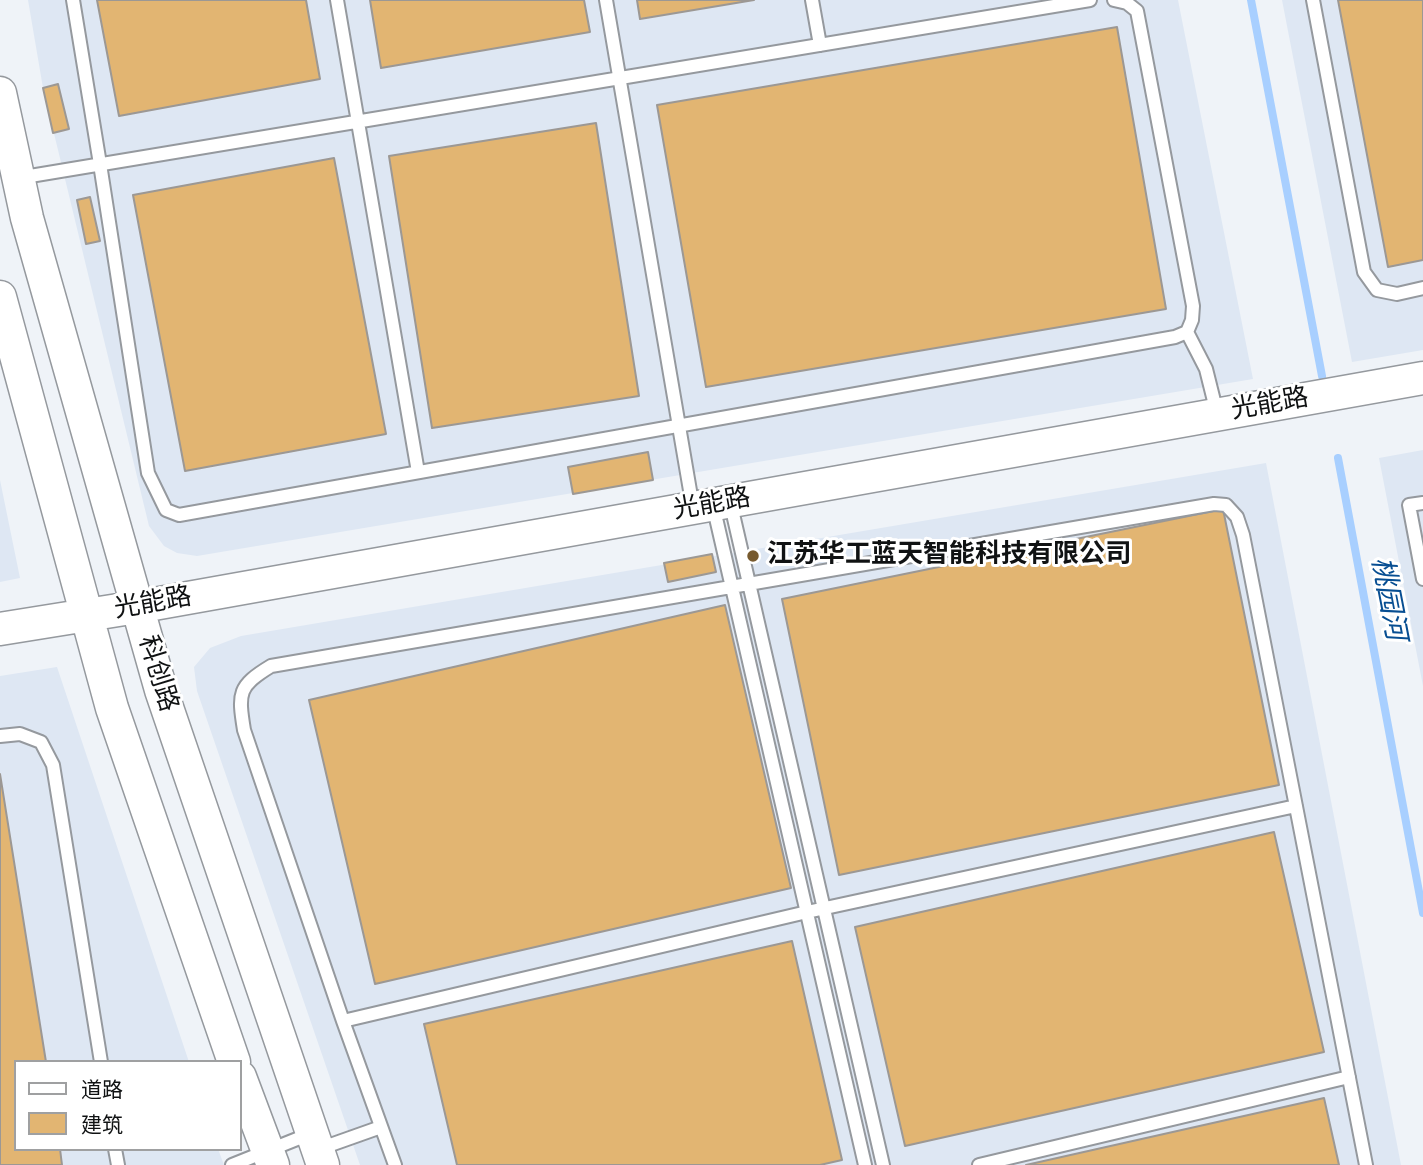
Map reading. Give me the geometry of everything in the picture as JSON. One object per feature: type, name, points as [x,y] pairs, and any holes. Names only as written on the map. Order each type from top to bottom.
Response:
[{"type":"street","name":"科创路","points":[[0,93],[11,173],[161,690],[318,1149]]},
{"type":"street","name":"科创路","points":[[0,297],[112,708],[233,1060]]},
{"type":"street","name":"光能路","points":[[0,629],[138,607],[1423,378]]},
{"type":"street","points":[[242,1082],[270,1158]]},
{"type":"lane","points":[[73,0],[148,473],[166,510],[180,515],[1175,337],[1187,332],[1192,320],[1193,306],[1136,5],[1114,0]]},
{"type":"lane","points":[[337,0],[418,472]]},
{"type":"lane","points":[[606,0],[679,425],[749,585],[883,1165]]},
{"type":"lane","points":[[812,0],[820,45]]},
{"type":"lane","points":[[11,173],[100,164],[1090,0]]},
{"type":"lane","points":[[1313,0],[1364,272],[1377,290],[1397,294],[1423,289]]},
{"type":"lane","points":[[1187,332],[1206,369],[1217,415]]},
{"type":"lane","points":[[1423,503],[1409,505],[1423,579]]},
{"type":"lane","points":[[712,505],[865,1165]]},
{"type":"lane","points":[[395,1165],[244,730],[240,708],[241,692],[254,676],[271,666],[1226,505],[1237,517],[1243,535],[1366,1165]]},
{"type":"lane","points":[[0,736],[20,734],[41,742],[54,765],[101,1060]]},
{"type":"lane","points":[[343,1021],[807,912],[1296,806]]},
{"type":"lane","points":[[979,1165],[1349,1077]]},
{"type":"lane","points":[[232,1165],[318,1149],[381,1127]]},
{"type":"shaded area","points":[[28,0],[1178,0],[1253,379],[197,556],[177,553],[164,546],[149,526],[43,88]]},
{"type":"shaded area","points":[[1282,0],[1423,0],[1423,350],[1352,362]]},
{"type":"shaded area","points":[[1423,450],[1423,686],[1379,458]]},
{"type":"shaded area","points":[[1266,463],[1401,1165],[360,1165],[197,691],[194,667],[210,648],[241,636]]},
{"type":"shaded area","points":[[0,480],[20,578],[0,582]]},
{"type":"shaded area","points":[[57,667],[188,1060],[14,1060],[14,1151],[219,1151],[224,1165],[0,1165],[0,676]]},
{"type":"building","points":[[97,0],[306,0],[320,79],[119,116]]},
{"type":"building","points":[[370,0],[584,0],[590,32],[381,68]]},
{"type":"building","points":[[637,0],[754,0],[640,19]]},
{"type":"building","points":[[1338,0],[1423,0],[1423,260],[1388,267]]},
{"type":"building","points":[[1117,27],[1166,309],[706,387],[657,105]]},
{"type":"building","points":[[58,84],[69,129],[53,133],[43,88]]},
{"type":"building","points":[[596,123],[639,396],[432,428],[389,156]]},
{"type":"building","points":[[334,158],[386,434],[185,471],[133,195]]},
{"type":"building","points":[[90,197],[100,241],[86,244],[77,200]]},
{"type":"building","points":[[648,452],[653,480],[573,494],[568,467]]},
{"type":"building","points":[[1223,509],[1279,785],[839,875],[782,599]]},
{"type":"building","points":[[712,554],[716,572],[668,582],[664,563]]},
{"type":"building","points":[[725,605],[791,888],[375,984],[309,700]]},
{"type":"building","points":[[0,774],[46,1060],[14,1060],[14,1151],[60,1151],[62,1165],[0,1165]]},
{"type":"building","points":[[1274,832],[1324,1052],[905,1146],[855,927]]},
{"type":"building","points":[[792,941],[842,1160],[820,1165],[457,1165],[424,1024]]},
{"type":"building","points":[[1324,1098],[1339,1165],[1026,1165]]},
{"type":"waterway","name":"桃园河","points":[[1251,0],[1322,376]]},
{"type":"waterway","name":"桃园河","points":[[1338,458],[1423,913]]},
{"type":"place","name":"江苏华工蓝天智能科技有限公司","points":[[753,556]]}]
